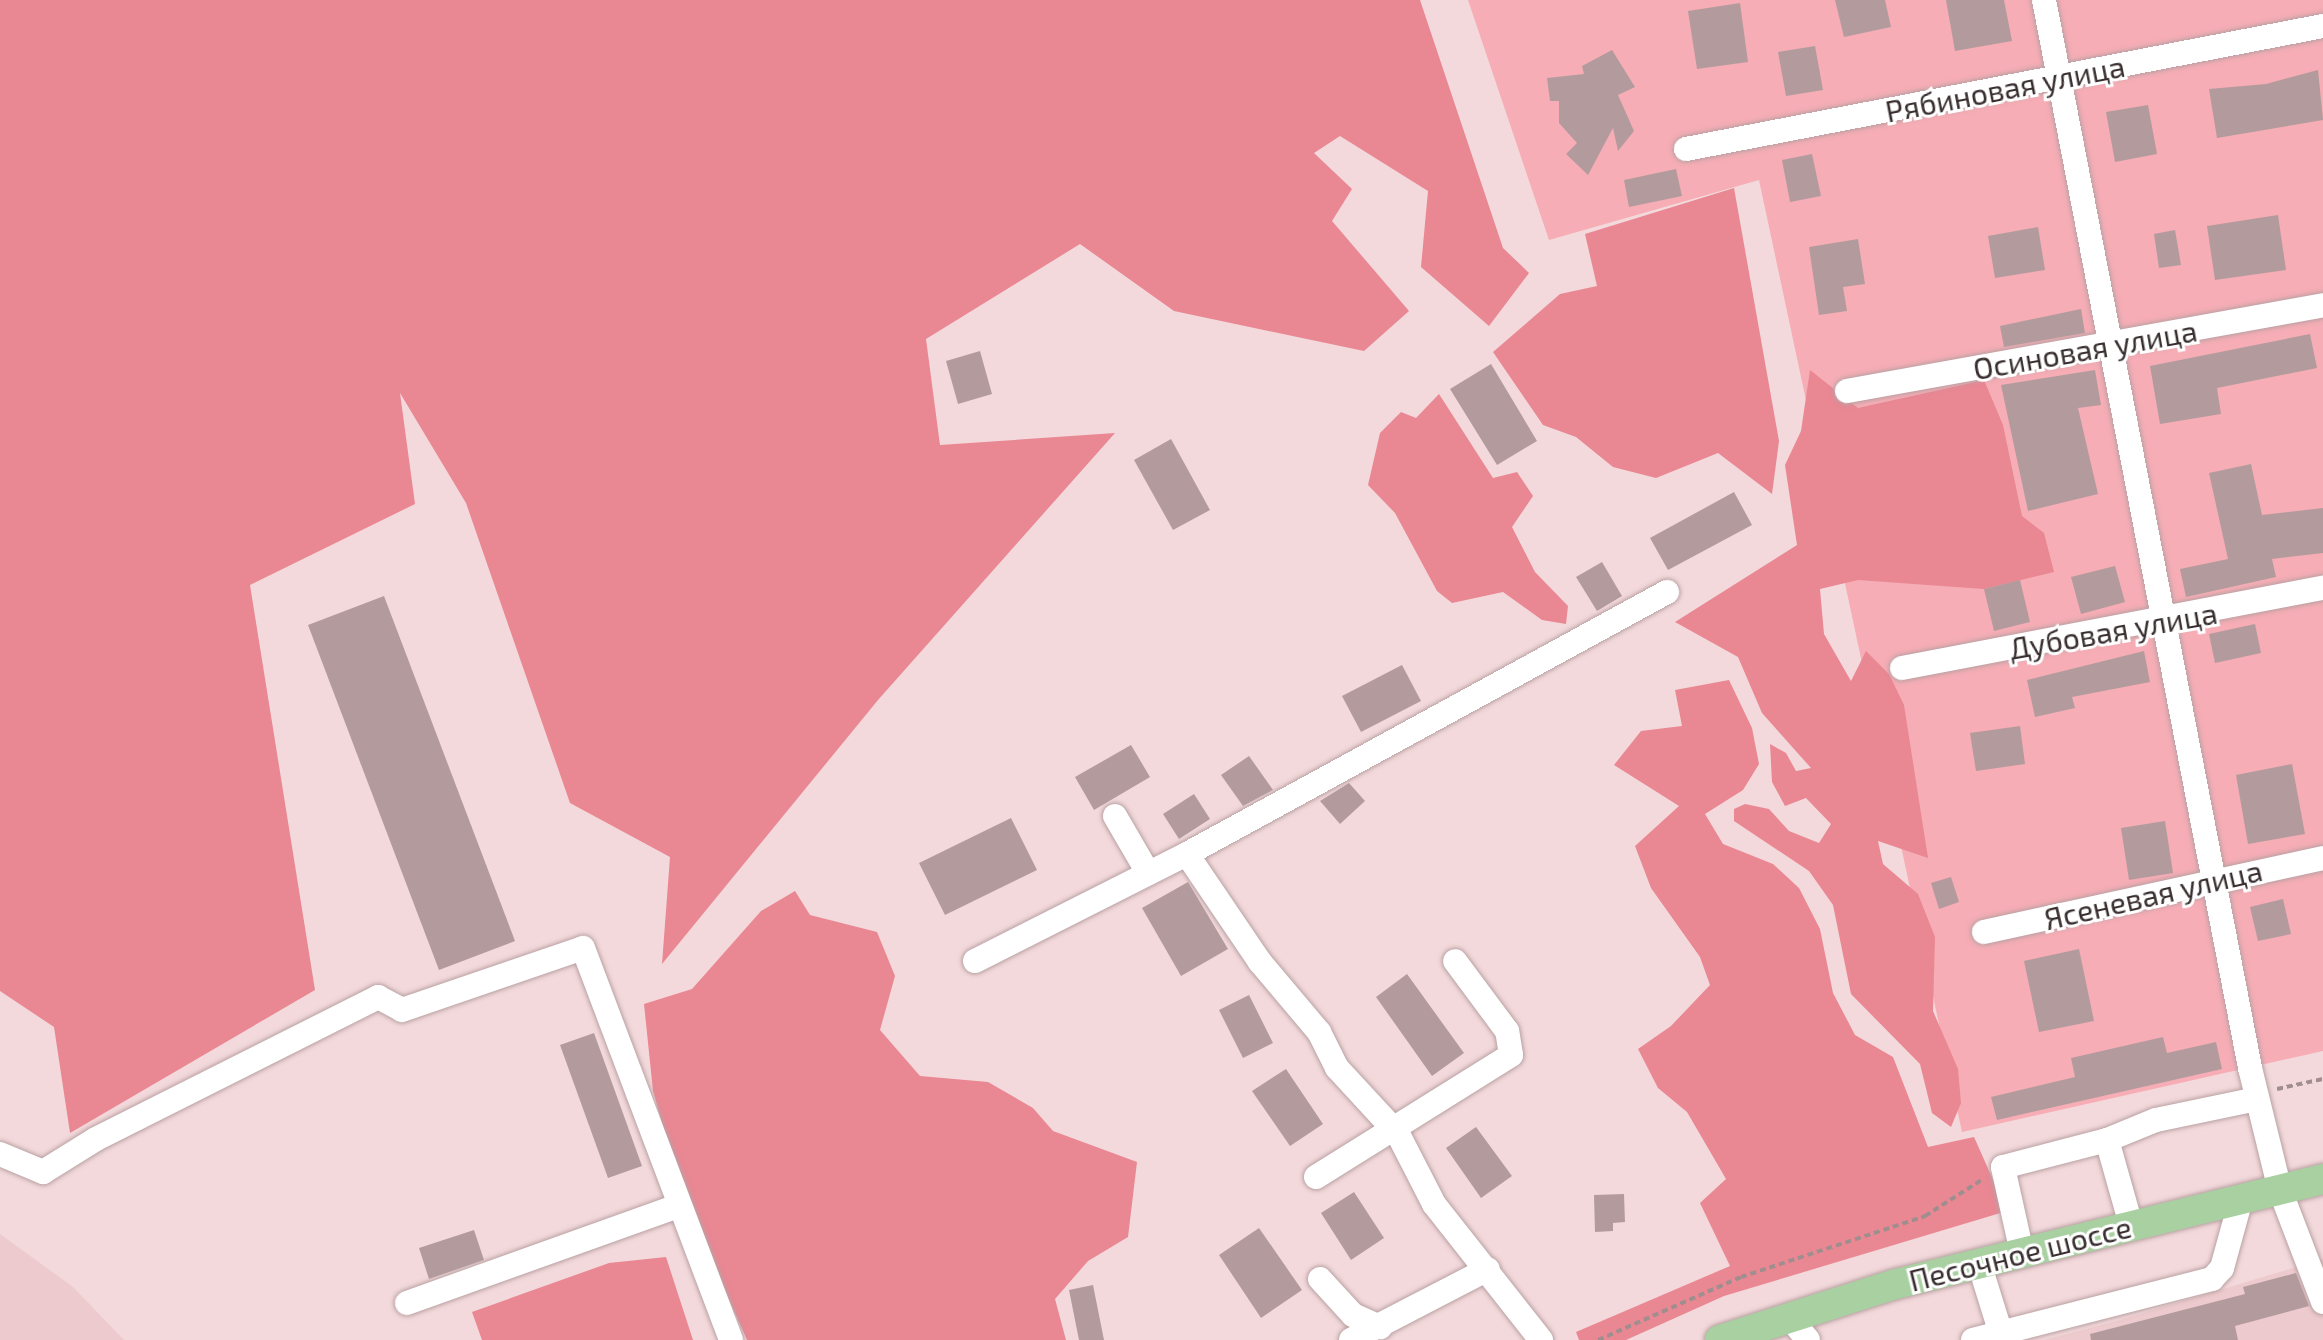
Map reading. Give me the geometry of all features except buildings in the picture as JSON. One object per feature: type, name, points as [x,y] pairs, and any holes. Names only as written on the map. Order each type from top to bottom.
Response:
[{"type":"main road","name":"Песочное шоссе","points":[[1722,1340],[1788,1316],[1979,1263],[2323,1179]]},
{"type":"street","points":[[2044,0],[2112,346],[2160,624],[2216,878],[2257,1099],[2280,1190],[2323,1302]]},
{"type":"street","name":"Рябиновая улица","points":[[1686,149],[2323,26]]},
{"type":"street","name":"Осиновая улица","points":[[1847,391],[2112,346],[2323,305]]},
{"type":"street","name":"Дубовая улица","points":[[1902,668],[2160,624],[2323,588]]},
{"type":"street","points":[[975,961],[1187,854],[1667,592]]},
{"type":"street","points":[[1115,816],[1148,873]]},
{"type":"street","points":[[1187,854],[1260,962],[1300,1006],[1337,1068],[1390,1127],[1434,1204],[1541,1340]]},
{"type":"street","name":"Ясеневая улица","points":[[1984,932],[2216,878],[2323,858]]},
{"type":"street","points":[[0,1154],[43,1172],[96,1139],[378,997],[402,1010],[583,948],[731,1340]]},
{"type":"street","points":[[1316,1177],[1390,1127],[1511,1055],[1507,1031],[1455,961]]},
{"type":"street","points":[[2022,1253],[2004,1171],[2107,1140],[2156,1120],[2257,1099]]},
{"type":"street","points":[[2107,1140],[2131,1225]]},
{"type":"street","points":[[1973,1340],[2002,1336],[2212,1279],[2222,1268],[2241,1199]]},
{"type":"street","points":[[407,1303],[678,1206]]},
{"type":"street","points":[[1979,1263],[2002,1336]]},
{"type":"street","points":[[1351,1340],[1488,1269]]},
{"type":"street","points":[[1320,1279],[1353,1315],[1380,1327]]},
{"type":"street","points":[[1788,1316],[1808,1340]]},
{"type":"path","points":[[2257,1099],[2298,1080],[2323,1079]]},
{"type":"path","points":[[1598,1340],[1741,1277],[1925,1216],[2004,1171]]},
{"type":"shaded area","points":[[0,0],[1420,0],[1503,248],[1529,273],[1489,326],[1421,267],[1428,191],[1340,136],[1314,153],[1352,189],[1332,221],[1409,311],[1364,351],[1174,311],[1080,244],[926,339],[940,445],[1115,433],[878,700],[662,964],[670,857],[570,803],[466,503],[400,393],[415,504],[250,585],[315,990],[70,1133],[54,1027],[0,991]]},
{"type":"shaded area","points":[[1468,0],[2323,0],[2323,1051],[1962,1132],[1759,180],[1549,240]]},
{"type":"shaded area","points":[[1734,188],[1779,441],[1772,494],[1718,453],[1656,478],[1613,467],[1576,437],[1543,425],[1493,352],[1560,294],[1597,286],[1585,234]]},
{"type":"shaded area","points":[[1810,370],[1858,408],[1984,380],[2003,425],[2022,516],[2044,533],[2054,572],[1984,589],[1858,580],[1820,589],[1824,634],[1851,681],[1866,651],[1889,674],[1904,705],[1928,858],[1878,841],[1883,864],[1918,894],[1935,937],[1933,1011],[1958,1069],[1961,1103],[1951,1127],[1932,1113],[1920,1064],[1851,994],[1833,905],[1809,871],[1734,821],[1734,809],[1745,804],[1769,809],[1789,831],[1819,843],[1831,824],[1806,798],[1785,806],[1772,782],[1770,744],[1786,753],[1796,771],[1811,768],[1762,713],[1738,657],[1675,622],[1797,545],[1785,465],[1801,431]]},
{"type":"shaded area","points":[[1439,394],[1493,478],[1517,472],[1533,496],[1512,527],[1535,572],[1568,606],[1566,624],[1542,620],[1503,592],[1452,603],[1437,591],[1395,513],[1368,485],[1380,433],[1401,412],[1416,418]]},
{"type":"shaded area","points":[[1729,680],[1752,728],[1759,764],[1743,790],[1705,814],[1723,844],[1773,864],[1799,888],[1820,929],[1833,993],[1855,1035],[1893,1057],[1928,1147],[1974,1137],[2007,1211],[1724,1296],[1626,1340],[1579,1340],[1576,1332],[1730,1266],[1700,1203],[1726,1179],[1687,1112],[1658,1088],[1638,1049],[1671,1026],[1710,985],[1700,957],[1651,888],[1635,846],[1679,806],[1614,765],[1641,731],[1682,726],[1675,690]]},
{"type":"shaded area","points":[[795,891],[810,915],[877,932],[895,976],[880,1030],[920,1076],[988,1082],[1033,1108],[1053,1131],[1137,1162],[1128,1237],[1088,1261],[1055,1299],[1066,1340],[747,1340],[683,1197],[653,1091],[644,1004],[692,989],[761,911]]},
{"type":"shaded area","points":[[0,1234],[73,1287],[124,1340],[0,1340]]},
{"type":"shaded area","points":[[666,1257],[693,1340],[482,1340],[472,1312],[609,1263]]},
{"type":"shaded area","points":[[2323,1259],[2323,1340],[2044,1340],[2120,1320]]}]
